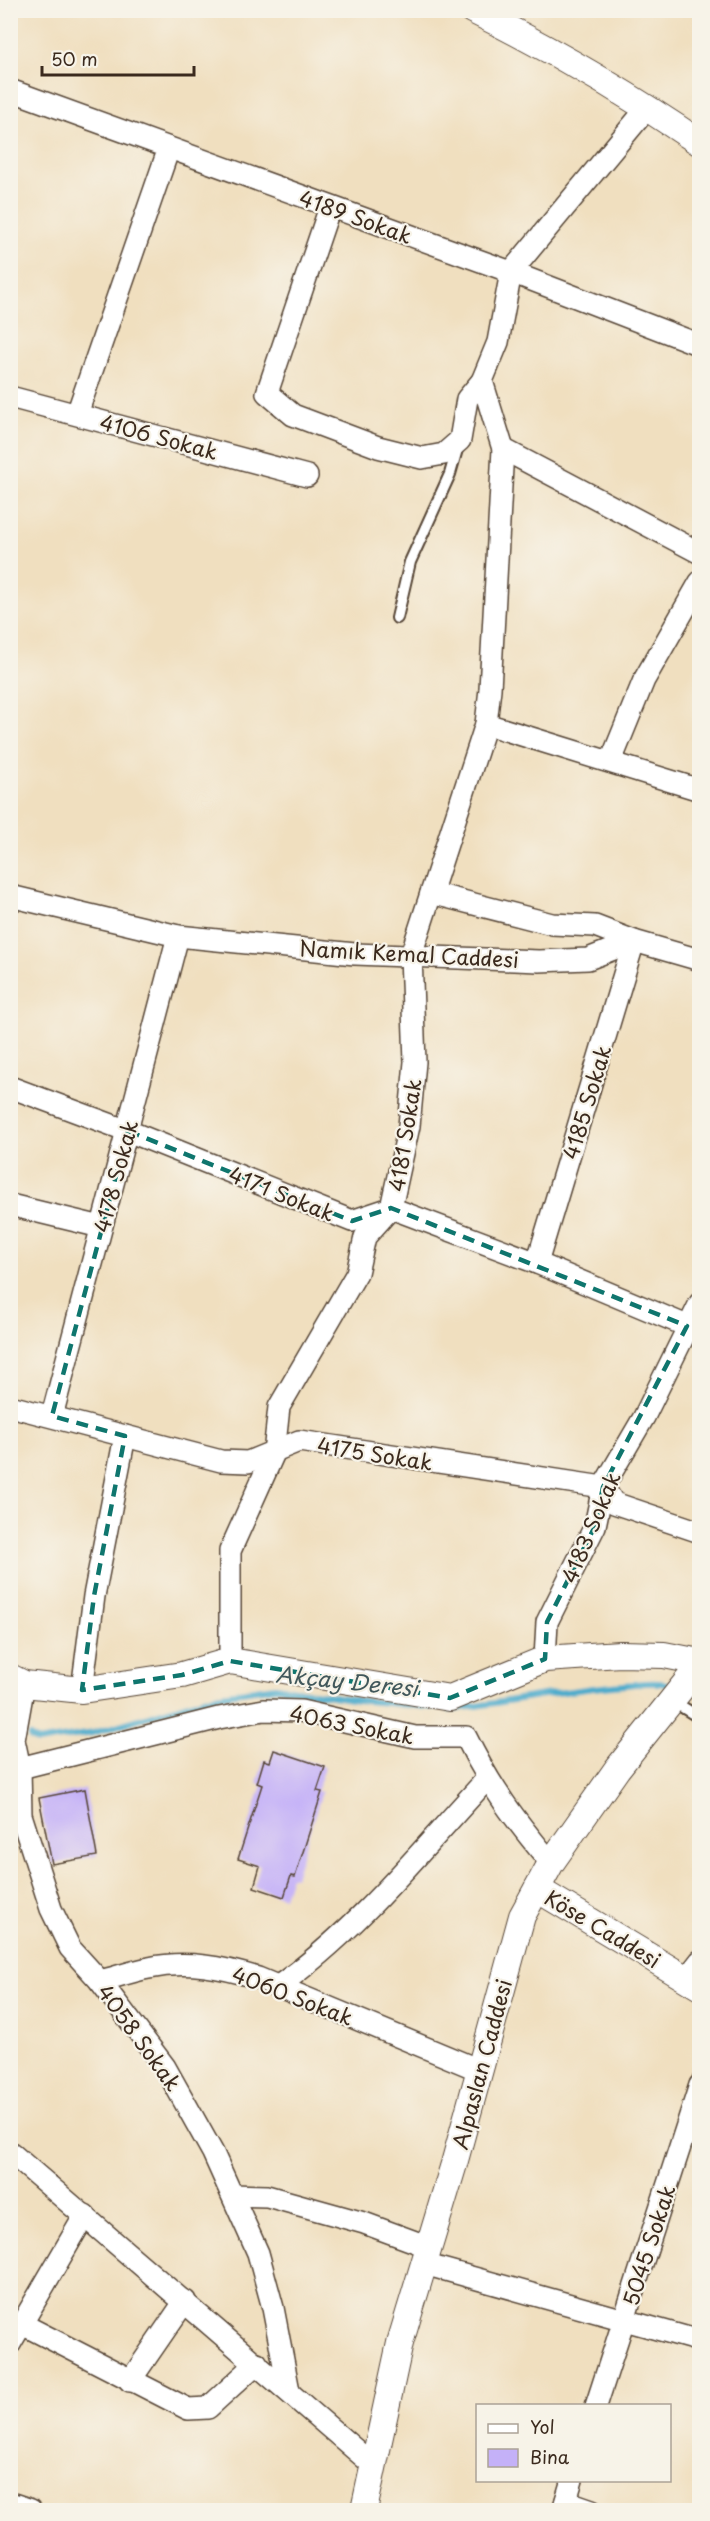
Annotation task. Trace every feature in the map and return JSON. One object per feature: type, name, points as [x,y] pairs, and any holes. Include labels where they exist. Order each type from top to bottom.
[{"type":"street","points":[[472,10],[565,59],[648,107],[699,143]]},
{"type":"street","name":"4189 Sokak","points":[[10,90],[511,272],[699,345]]},
{"type":"street","points":[[330,207],[267,393],[294,415],[378,447],[422,458],[444,454],[460,440],[467,399],[482,381],[498,342],[511,272],[648,107]]},
{"type":"street","points":[[76,414],[169,148]]},
{"type":"street","name":"4181 Sokak","points":[[230,1661],[230,1551],[274,1453],[279,1407],[357,1273],[365,1236],[391,1208],[410,1126],[415,1062],[411,955],[486,724],[494,643],[503,449],[482,381]]},
{"type":"street","name":"4106 Sokak","points":[[10,397],[307,476]]},
{"type":"street","points":[[503,449],[699,553]]},
{"type":"street","points":[[611,761],[644,680],[699,582]]},
{"type":"street","points":[[486,724],[699,790]]},
{"type":"street","points":[[431,893],[552,924],[595,926],[634,941],[699,960]]},
{"type":"street","name":"Namık Kemal Caddesi","points":[[10,896],[178,936],[354,954],[539,961],[588,959],[634,941]]},
{"type":"street","name":"4178 Sokak","points":[[52,1416],[101,1227],[129,1131],[178,936]]},
{"type":"street","name":"4185 Sokak","points":[[537,1263],[634,941]]},
{"type":"street","name":"4171 Sokak","points":[[10,1086],[129,1131],[352,1221],[391,1208]]},
{"type":"street","points":[[10,1205],[101,1227]]},
{"type":"street","points":[[391,1208],[537,1263],[687,1326]]},
{"type":"street","name":"4183 Sokak","points":[[545,1659],[547,1622],[595,1526],[603,1487],[644,1417],[699,1303]]},
{"type":"street","name":"4175 Sokak","points":[[10,1406],[221,1461],[248,1462],[299,1441],[603,1487]]},
{"type":"street","points":[[82,1690],[94,1596],[125,1436]]},
{"type":"street","points":[[603,1487],[614,1503],[699,1532]]},
{"type":"street","points":[[17,1680],[82,1690],[182,1675],[230,1661],[450,1698],[545,1659],[620,1654],[664,1655],[699,1664]]},
{"type":"street","name":"Alpaslan Caddesi","points":[[364,2511],[400,2343],[522,1916],[551,1863],[617,1769],[699,1664]]},
{"type":"street","name":"4058 Sokak","points":[[17,1680],[12,1739],[20,1768],[16,1818],[56,1919],[70,1948],[144,2036],[183,2097],[233,2195],[258,2253],[273,2308],[290,2391]]},
{"type":"street","name":"4063 Sokak","points":[[20,1768],[219,1718],[273,1710],[302,1711],[416,1737],[466,1737],[487,1779],[513,1818],[551,1863]]},
{"type":"street","points":[[277,1987],[314,1961],[348,1930],[487,1779]]},
{"type":"street","name":"Köse Caddesi","points":[[537,1889],[695,1976]]},
{"type":"street","name":"4060 Sokak","points":[[100,1981],[149,1968],[182,1964],[223,1967],[258,1978],[479,2070]]},
{"type":"street","name":"5045 Sokak","points":[[597,2404],[699,2085]]},
{"type":"street","points":[[10,2152],[290,2391],[373,2465]]},
{"type":"street","points":[[233,2195],[267,2196],[364,2223],[427,2255],[699,2341]]},
{"type":"street","points":[[10,2344],[85,2215]]},
{"type":"street","points":[[130,2381],[185,2301]]},
{"type":"street","points":[[22,2324],[188,2409],[208,2408],[257,2363]]},
{"type":"street","points":[[567,2497],[592,2511]]},
{"type":"street","points":[[10,2503],[31,2511]]},
{"type":"lane","points":[[397,618],[410,562],[450,474],[460,440]]},
{"type":"lane","points":[[670,1700],[699,1718]]},
{"type":"highlighted area","points":[[128,1131],[352,1221],[391,1208],[687,1326],[603,1487],[595,1526],[547,1622],[545,1659],[450,1698],[230,1661],[182,1675],[82,1690],[94,1596],[125,1436],[52,1416]]},
{"type":"building","points":[[274,1750],[325,1767],[317,1791],[322,1792],[295,1877],[291,1876],[284,1897],[254,1887],[260,1866],[238,1859],[262,1785],[257,1783],[264,1760],[270,1762]]},
{"type":"building","points":[[85,1789],[97,1856],[52,1864],[39,1798]]},
{"type":"waterway","name":"Akçay Deresi","points":[[450,1710],[581,1689],[646,1683],[666,1684]]},
{"type":"waterway","name":"Akçay Deresi","points":[[30,1737],[37,1742],[93,1733],[214,1696],[275,1687],[358,1700],[437,1708]]}]
